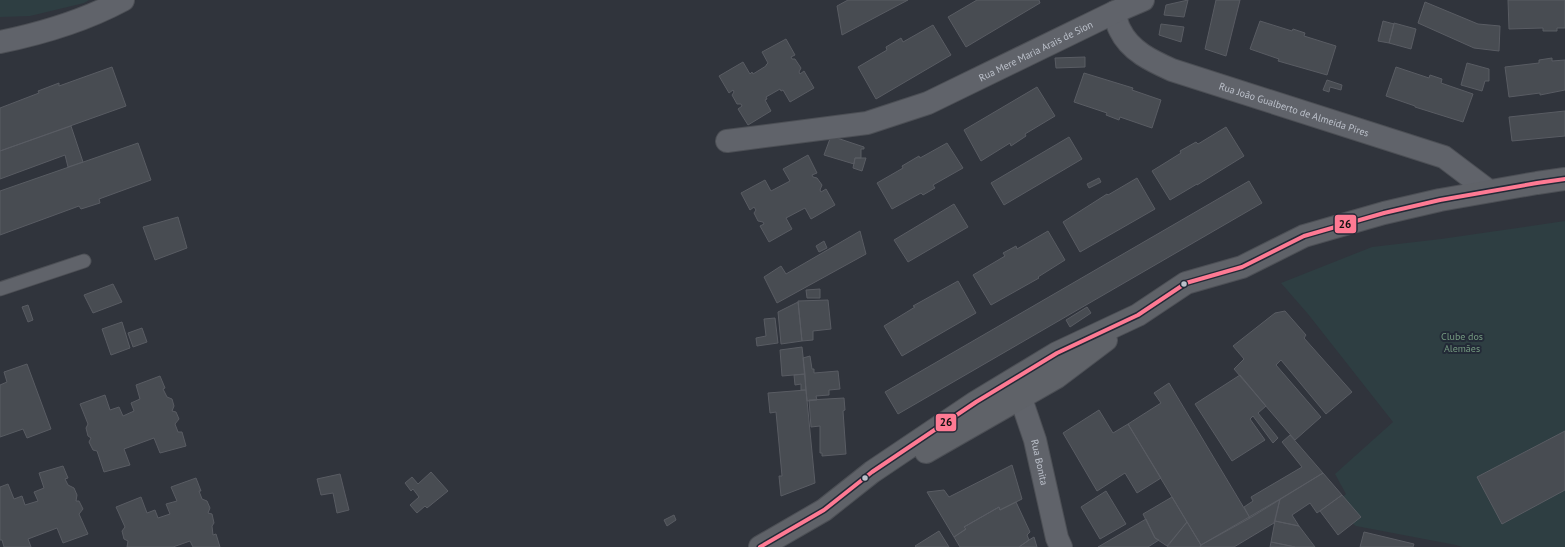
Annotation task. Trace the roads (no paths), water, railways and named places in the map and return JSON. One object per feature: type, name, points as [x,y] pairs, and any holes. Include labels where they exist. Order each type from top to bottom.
[{"type":"main road","points":[[760,547],[824,510],[1017,388],[1057,377],[1138,315],[1186,282],[1242,267],[1304,236],[1384,213],[1440,200],[1565,179]]},
{"type":"street","points":[[0,42],[37,34],[98,13],[123,0]]},
{"type":"street","name":"Rua Mere Maria Arais de Sion","points":[[727,141],[867,123],[928,103],[1115,12],[1143,0]]},
{"type":"street","name":"Rua João Gualberto de Almeida Pires","points":[[1115,12],[1119,29],[1127,42],[1140,54],[1157,64],[1444,157],[1490,191]]},
{"type":"street","name":"Rua Bonita","points":[[1017,388],[1035,440],[1056,538],[1061,547]]},
{"type":"lane","points":[[0,289],[84,261]]},
{"type":"park label","name":"Clube dos Alemães","points":[[1462,342]]}]
